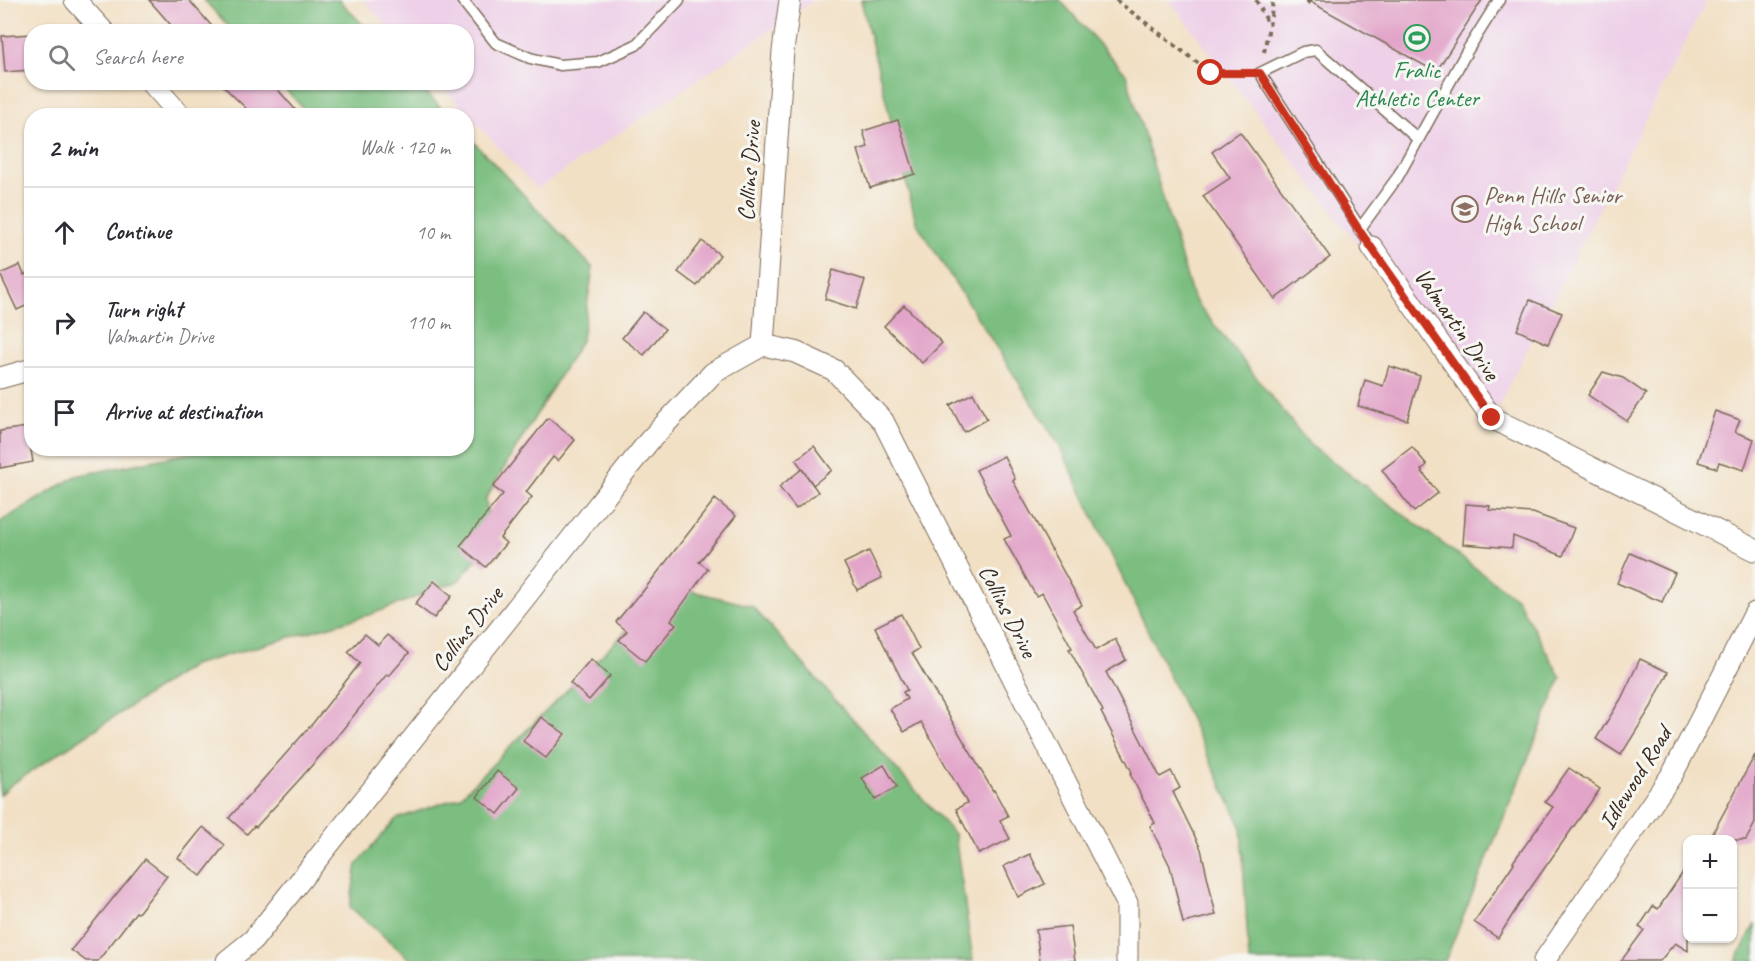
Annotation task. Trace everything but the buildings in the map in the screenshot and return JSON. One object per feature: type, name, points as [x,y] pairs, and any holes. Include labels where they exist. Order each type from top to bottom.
[{"type":"street","points":[[75,0],[97,24]]},
{"type":"street","name":"Collins Drive","points":[[763,345],[783,51],[790,0]]},
{"type":"street","points":[[158,90],[174,108]]},
{"type":"street","name":"Valmartin Drive","points":[[1372,247],[1492,418],[1755,550]]},
{"type":"street","name":"Collins Drive","points":[[227,961],[253,940],[649,441],[713,373],[763,345],[795,352],[834,370],[883,421],[1126,903],[1127,961]]},
{"type":"street","points":[[0,378],[24,371]]},
{"type":"street","name":"Idlewood Road","points":[[1544,961],[1673,773],[1755,613]]},
{"type":"lane","points":[[462,0],[496,43],[530,58],[560,65],[598,62],[636,45],[679,0]]},
{"type":"lane","points":[[1359,230],[1397,178],[1467,51],[1499,0]]},
{"type":"lane","points":[[1260,73],[1304,52],[1316,50],[1418,140]]},
{"type":"lane","name":"Valmartin Drive","points":[[1260,73],[1372,247]]},
{"type":"path","points":[[1116,0],[1211,73],[1260,73],[1274,0]]},
{"type":"path","points":[[1256,0],[1266,19],[1271,16]]},
{"type":"shaded area","points":[[363,0],[815,0],[537,189],[474,121],[474,108],[462,108],[445,90],[474,90],[474,24],[385,24]]},
{"type":"shaded area","name":"Penn Hills Senior High School","points":[[1169,0],[1707,0],[1492,418]]},
{"type":"green space","points":[[204,0],[339,0],[362,24],[226,24]]},
{"type":"green space","points":[[861,0],[1060,0],[1126,74],[1193,298],[1310,445],[1517,599],[1561,678],[1445,961],[1249,961],[1241,826],[1059,445],[916,222]]},
{"type":"green space","points":[[286,90],[424,90],[441,108],[303,108]]},
{"type":"green space","points":[[474,142],[593,268],[582,339],[486,498],[490,544],[458,581],[372,614],[193,665],[12,784],[0,795],[0,522],[76,476],[175,456],[474,456]]},
{"type":"green space","points":[[671,586],[752,606],[955,835],[973,961],[412,961],[350,907],[357,864],[396,819],[460,797]]},
{"type":"green space","points":[[1755,924],[1755,961],[1736,961]]},
{"type":"place","name":"Fralic Athletic Center","points":[[1417,38]]},
{"type":"place","name":"Penn Hills Senior High School","points":[[1465,209]]},
{"type":"route","points":[[1211,73],[1260,73],[1359,230],[1492,418]]}]
